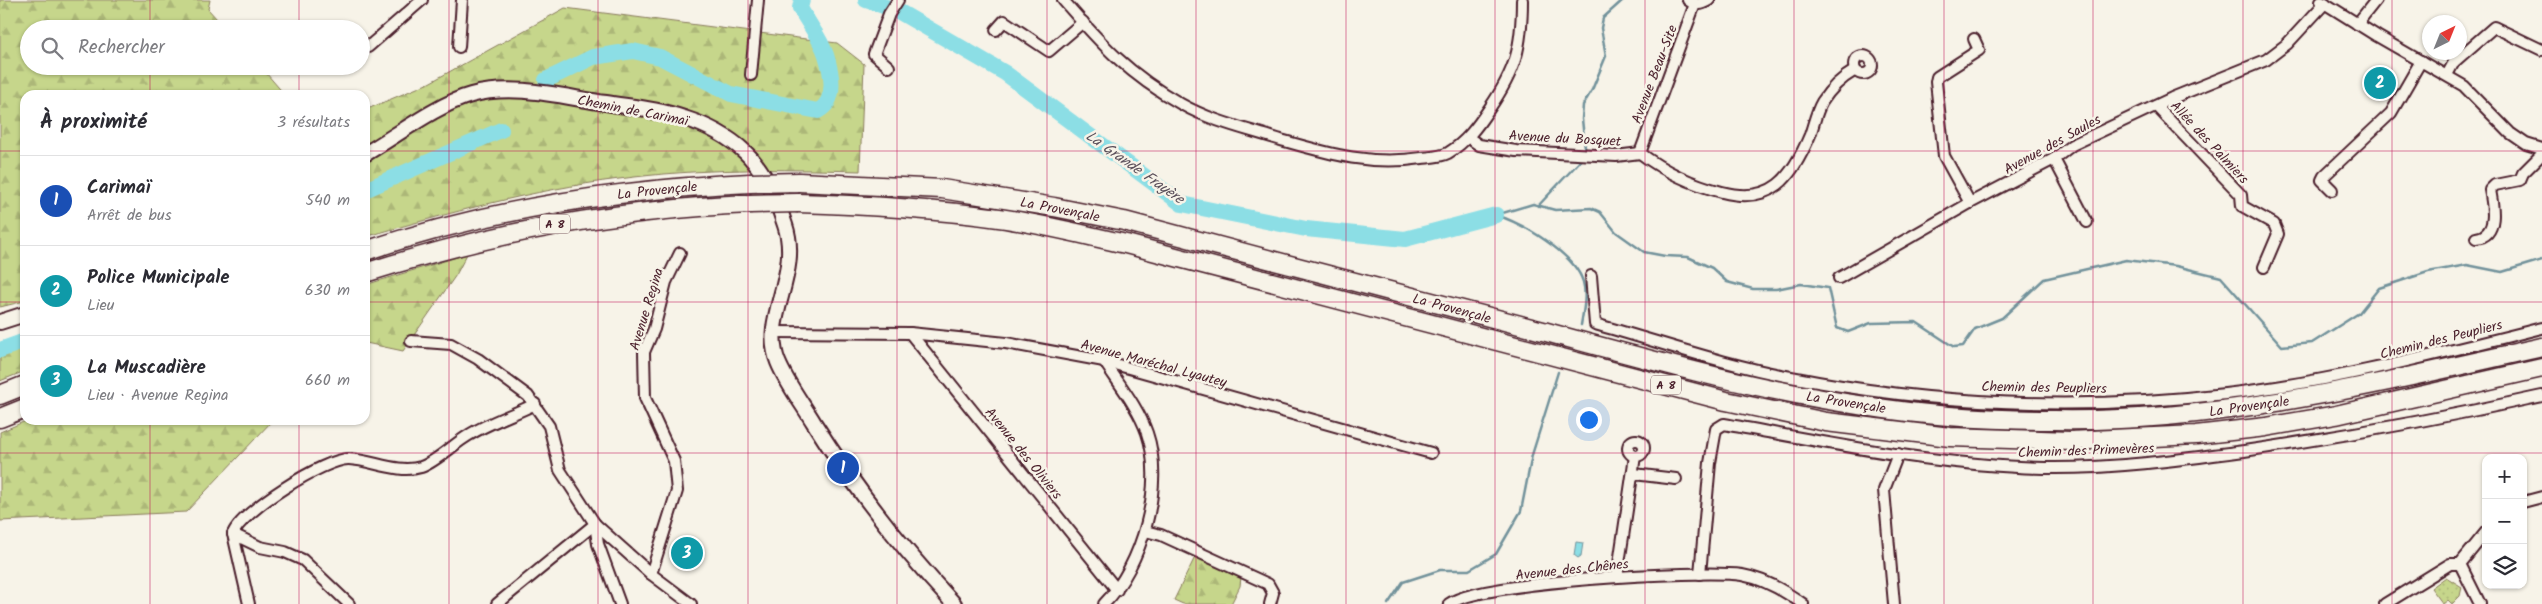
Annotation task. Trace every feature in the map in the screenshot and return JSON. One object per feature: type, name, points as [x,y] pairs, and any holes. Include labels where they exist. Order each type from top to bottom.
[{"type":"highway","name":"La Provençale","points":[[370,249],[446,226],[566,200],[691,185],[799,182],[942,189],[1063,208],[1124,221],[1746,384],[1866,407],[1914,412],[2058,420],[2189,414],[2263,406],[2333,393],[2542,347]]},
{"type":"highway","name":"La Provençale","points":[[370,272],[464,244],[541,227],[659,210],[798,203],[894,207],[950,212],[1049,227],[1126,244],[1764,410],[1865,428],[1950,437],[2070,441],[2196,435],[2266,427],[2336,414],[2542,368]]},
{"type":"highway","points":[[0,395],[20,387]]},
{"type":"highway","points":[[0,418],[20,410]]},
{"type":"street","points":[[370,45],[422,0]]},
{"type":"street","points":[[459,47],[462,0]]},
{"type":"street","points":[[751,75],[758,0]]},
{"type":"street","points":[[1063,0],[1125,67],[1183,106],[1240,130],[1328,153],[1380,162],[1397,162],[1446,154],[1469,138],[1503,89],[1518,58],[1522,26],[1522,0]]},
{"type":"street","name":"Avenue Beau-Site","points":[[1640,152],[1691,2],[1702,4],[1709,0]]},
{"type":"street","points":[[2358,24],[2376,0]]},
{"type":"street","points":[[2322,2],[2447,75],[2476,96],[2510,133],[2526,144],[2542,149]]},
{"type":"street","name":"Avenue des Saules","points":[[1839,278],[1970,203],[2054,159],[2072,145],[2156,106],[2266,60],[2287,44],[2322,2]]},
{"type":"street","points":[[889,67],[874,54],[893,7]]},
{"type":"street","points":[[996,30],[1004,21],[1049,50],[1083,22]]},
{"type":"street","points":[[2447,75],[2454,62],[2494,27],[2542,50]]},
{"type":"street","points":[[1970,203],[1944,156],[1936,82],[1938,77],[1979,50],[1974,39]]},
{"type":"street","points":[[2332,190],[2322,180],[2324,176],[2391,113],[2420,60]]},
{"type":"street","name":"Avenue du Bosquet","points":[[1469,138],[1479,145],[1516,151],[1616,156],[1640,152],[1684,180],[1738,196],[1761,195],[1780,184],[1809,136],[1821,104],[1839,80],[1854,71]]},
{"type":"street","name":"Chemin de Carimaï","points":[[370,151],[462,97],[491,91],[528,92],[626,106],[681,117],[701,124],[731,140],[754,162],[772,192],[785,226],[790,260],[773,332],[774,345],[783,371],[858,491],[954,604]]},
{"type":"street","name":"Allée des Palmiers","points":[[2156,106],[2241,195],[2242,206],[2274,224],[2278,234],[2264,267]]},
{"type":"street","points":[[2476,238],[2483,237],[2489,233],[2492,223],[2494,210],[2490,190],[2495,185],[2520,180],[2522,173],[2542,154]]},
{"type":"street","points":[[2054,159],[2087,222]]},
{"type":"street","name":"Avenue Regina","points":[[651,574],[677,491],[674,461],[645,398],[644,352],[654,329],[666,282],[680,253]]},
{"type":"street","name":"Chemin des Peupliers","points":[[1591,276],[1595,324],[1773,374],[1835,385],[1947,398],[2019,402],[2157,400],[2227,394],[2371,370],[2542,328]]},
{"type":"street","points":[[0,322],[20,316]]},
{"type":"street","name":"Avenue Maréchal Lyautey","points":[[773,332],[910,333],[1006,343],[1104,361],[1431,453]]},
{"type":"street","name":"Avenue des Oliviers","points":[[910,333],[1117,590]]},
{"type":"street","points":[[411,341],[451,344],[478,359],[528,396],[549,426],[560,470],[596,524],[651,574],[691,604]]},
{"type":"street","points":[[1104,361],[1130,400],[1147,434],[1154,469],[1145,531],[1133,562],[1117,590],[1104,604]]},
{"type":"street","name":"Chemin des Primevères","points":[[1700,574],[1710,463],[1716,429],[1724,424],[1898,454],[1984,465],[2031,468],[2124,465],[2314,441],[2443,418],[2542,396]]},
{"type":"street","points":[[249,604],[233,534],[242,520],[286,486],[335,462],[347,459],[407,468],[422,466],[490,423],[535,404]]},
{"type":"street","points":[[1894,604],[1884,490],[1898,454]]},
{"type":"street","points":[[1617,577],[1634,474],[1635,456]]},
{"type":"street","points":[[1634,474],[1676,479]]},
{"type":"street","points":[[2527,501],[2542,497]]},
{"type":"street","points":[[497,604],[596,524]]},
{"type":"street","points":[[596,524],[598,544],[620,604]]},
{"type":"street","points":[[1145,531],[1161,535],[1268,584],[1273,593],[1270,604]]},
{"type":"street","points":[[233,534],[260,547],[285,552],[303,560],[349,604]]},
{"type":"street","points":[[2460,564],[2482,537]]},
{"type":"street","points":[[2385,604],[2450,564],[2460,564]]},
{"type":"street","points":[[2460,564],[2480,604]]},
{"type":"street","name":"Avenue des Chênes","points":[[1449,604],[1456,599],[1486,592],[1617,577],[1700,574],[1742,576],[1781,588],[1803,604]]},
{"type":"green space","points":[[0,0],[210,0],[208,9],[218,20],[20,20],[20,75],[268,75],[281,90],[20,90],[20,302],[0,307]]},
{"type":"green space","points":[[565,8],[837,43],[864,64],[860,171],[709,171],[649,175],[554,189],[459,211],[370,236],[370,108],[429,83]]},
{"type":"green space","points":[[467,254],[456,275],[403,351],[370,344],[370,283]]},
{"type":"green space","points":[[20,347],[20,373],[0,381],[0,353]]},
{"type":"green space","points":[[20,423],[20,425],[268,425],[186,512],[0,521],[0,432]]},
{"type":"green space","points":[[1196,555],[1241,577],[1240,586],[1231,604],[1183,604],[1174,600]]},
{"type":"green space","points":[[2446,577],[2462,587],[2460,596],[2452,604],[2448,600],[2443,604],[2431,588]]},
{"type":"water","points":[[1576,542],[1583,543],[1581,556],[1578,558],[1574,555]]},
{"type":"waterway","name":"La Grande Frayère","points":[[546,80],[593,57],[633,51],[660,57],[731,94],[818,111],[828,101],[831,86],[830,70],[821,43],[800,8],[802,0]]},
{"type":"waterway","name":"La Grande Frayère","points":[[866,0],[898,11],[1005,73],[1182,204],[1306,229],[1405,239],[1496,215]]},
{"type":"waterway","points":[[1585,148],[1582,119],[1583,105],[1592,90],[1606,56],[1601,28],[1603,18],[1623,0]]},
{"type":"waterway","name":"La Grande Frayère","points":[[370,188],[501,130]]},
{"type":"waterway","points":[[1538,206],[1581,160]]},
{"type":"waterway","points":[[1496,215],[1533,204],[1555,210],[1591,208],[1600,212],[1616,232],[1644,252],[1665,256],[1688,257],[1712,268],[1727,282],[1753,289],[1776,289],[1801,284],[1828,288],[1837,328],[1848,332],[1871,323],[1916,322],[1954,347],[1963,346],[1975,329],[2002,318],[2044,279],[2126,260],[2176,266],[2221,277],[2282,346],[2312,343],[2359,313],[2379,288],[2428,272],[2467,265],[2502,272],[2542,260]]},
{"type":"waterway","points":[[1496,215],[1533,232],[1559,251],[1578,271],[1585,293],[1581,325]]},
{"type":"waterway","name":"La Grande Frayère","points":[[0,350],[20,343]]},
{"type":"waterway","points":[[1388,604],[1403,582],[1440,570],[1469,570],[1496,554],[1521,511],[1532,455],[1558,372]]},
{"type":"place","name":"Police Municipale","points":[[2380,83]]},
{"type":"place","name":"Carimaï","points":[[843,468]]},
{"type":"place","name":"La Muscadière","points":[[687,553]]}]
